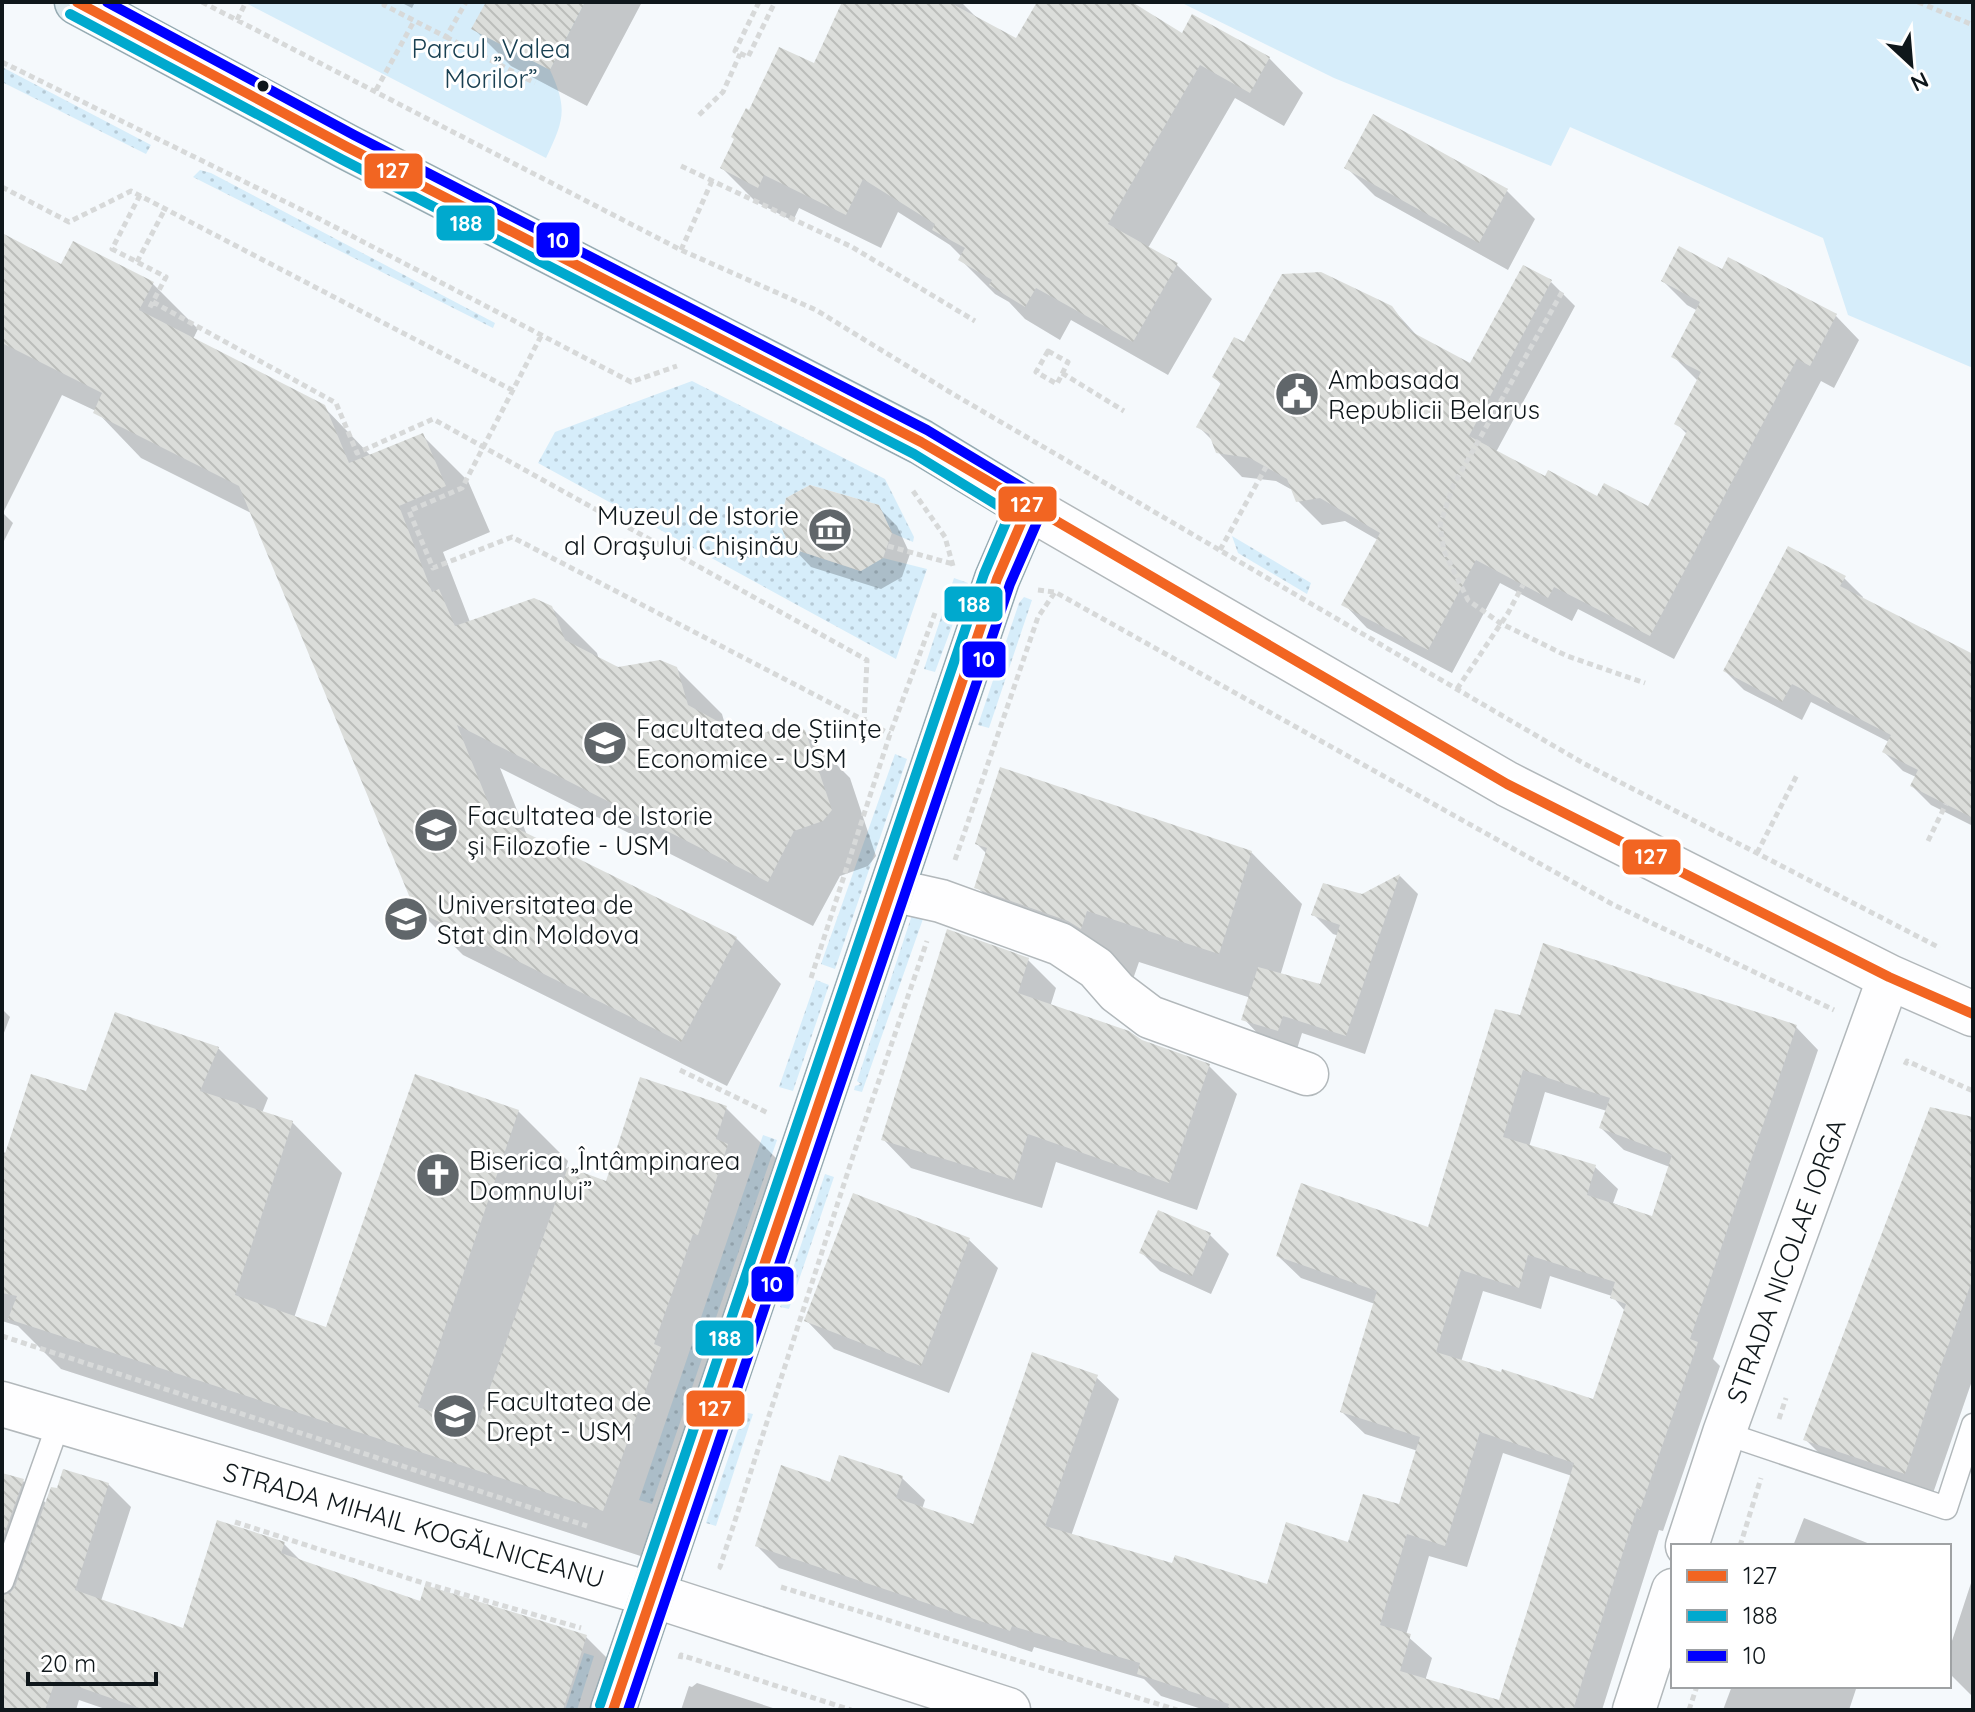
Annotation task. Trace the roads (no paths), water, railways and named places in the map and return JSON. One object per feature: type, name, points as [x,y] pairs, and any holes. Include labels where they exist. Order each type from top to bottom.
[{"type":"main road","points":[[77,2],[347,147],[921,442],[1507,784],[1889,977],[1973,1014]]},
{"type":"main road","points":[[613,1710],[997,579],[1028,507]]},
{"type":"main road","name":"STRADA MIHAIL KOGĂLNICEANU","points":[[2,1404],[653,1595],[1008,1710]]},
{"type":"street","points":[[892,890],[941,901],[1060,944],[1096,968],[1126,999],[1150,1017],[1307,1074]]},
{"type":"street","name":"STRADA NICOLAE IORGA","points":[[1688,1544],[1724,1433],[1889,977]]},
{"type":"street","points":[[1634,1710],[1671,1596]]},
{"type":"lane","points":[[2,1582],[59,1422]]},
{"type":"lane","points":[[1724,1433],[1946,1508],[1973,1425]]},
{"type":"place","name":"Ambasada Republicii Belarus","points":[[1297,394]]},
{"type":"place","name":"Muzeul de Istorie al Orașului Chișinău","points":[[830,530]]},
{"type":"place","name":"Facultatea de Științe Economice - USM","points":[[605,743]]},
{"type":"place","name":"Facultatea de Istorie și Filozofie - USM","points":[[436,830]]},
{"type":"place","name":"Universitatea de Stat din Moldova","points":[[406,919]]},
{"type":"place","name":"Biserica „Întâmpinarea Domnului”","points":[[438,1175]]},
{"type":"place","name":"Facultatea de Drept - USM","points":[[455,1416]]},
{"type":"park label","name":"Parcul „Valea Morilor”","points":[[491,63]]}]
